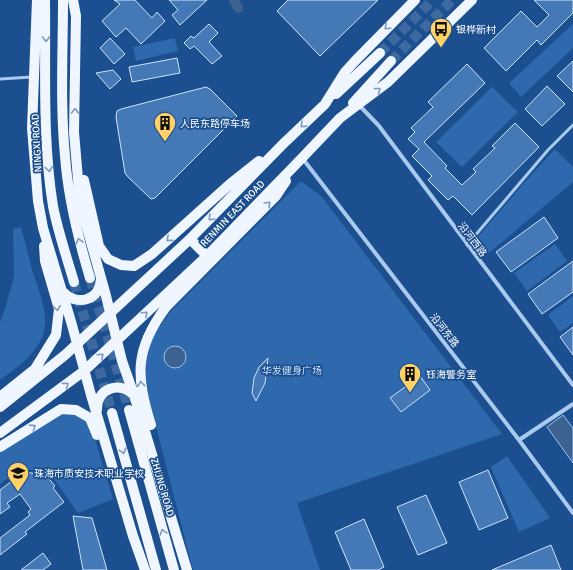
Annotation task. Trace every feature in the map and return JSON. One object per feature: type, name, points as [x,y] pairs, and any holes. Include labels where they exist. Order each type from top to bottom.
[{"type":"main road","points":[[37,0],[32,128],[38,201],[43,228],[78,343],[84,371],[133,536],[145,570]]},
{"type":"main road","name":"NINGXI ROAD","points":[[45,0],[47,147],[53,207],[74,282]]},
{"type":"main road","points":[[63,0],[63,125],[65,156],[70,199],[77,234],[90,278]]},
{"type":"main road","points":[[73,0],[76,16],[74,132],[80,203],[122,361],[176,530],[187,570]]},
{"type":"main road","name":"RENMIN EAST ROAD","points":[[0,407],[65,355],[190,239],[285,142],[325,104],[345,72],[355,60],[415,0]]},
{"type":"main road","name":"RENMIN EAST ROAD","points":[[0,433],[84,371],[117,341],[207,256],[340,118],[388,82],[472,0]]},
{"type":"main road","points":[[325,104],[380,53]]},
{"type":"main road","points":[[340,118],[391,61]]},
{"type":"main road","points":[[74,132],[90,213],[99,246],[108,259],[121,266],[134,266],[152,254],[230,184],[285,142]]},
{"type":"main road","points":[[176,530],[167,479],[142,393],[140,371],[143,348],[155,322],[166,307],[276,196],[300,160]]},
{"type":"main road","points":[[0,396],[35,369],[56,335],[59,308],[45,261],[43,228]]},
{"type":"main road","points":[[190,239],[207,256]]},
{"type":"main road","points":[[61,289],[72,299],[86,299],[94,295],[98,290],[100,277]]},
{"type":"main road","points":[[98,416],[98,400],[109,390],[115,387],[128,389],[134,395]]},
{"type":"main road","points":[[0,447],[61,409],[76,410],[90,418],[100,442],[124,526],[145,570]]},
{"type":"main road","name":"ZHIJNG ROAD","points":[[128,410],[174,570]]},
{"type":"main road","points":[[112,414],[156,570]]},
{"type":"street","name":"沿河西路","points":[[358,105],[379,126],[573,385]]},
{"type":"street","name":"沿河东路","points":[[300,160],[519,440],[573,513]]},
{"type":"street","points":[[519,440],[573,404]]},
{"type":"lane","points":[[0,79],[34,77]]},
{"type":"lane","points":[[467,245],[548,150],[573,125]]},
{"type":"green space","points":[[573,24],[573,48],[521,97],[509,83]]},
{"type":"green space","points":[[175,38],[178,51],[136,61],[133,47]]},
{"type":"green space","points":[[492,87],[518,112],[462,167],[436,142]]},
{"type":"green space","points":[[555,149],[573,167],[573,182],[489,253],[477,238]]},
{"type":"green space","name":"华发健身广场","points":[[301,181],[322,197],[502,434],[297,503],[320,570],[193,570],[146,388],[146,353],[154,335],[169,313]]},
{"type":"green space","points":[[21,227],[44,307],[45,326],[43,336],[30,355],[0,380],[0,322],[14,277],[13,229]]},
{"type":"green space","points":[[555,244],[567,261],[527,291],[514,273]]},
{"type":"green space","points":[[573,296],[573,323],[560,332],[548,315]]},
{"type":"green space","points":[[60,411],[73,411],[89,420],[113,499],[78,513],[49,472],[20,469],[0,484],[0,451]]},
{"type":"green space","points":[[507,456],[550,518],[519,532],[491,467]]},
{"type":"shaded area","points":[[175,346],[183,349],[186,357],[183,365],[175,368],[167,365],[164,357],[167,349]]},
{"type":"shaded area","points":[[563,415],[573,428],[573,463],[547,427]]},
{"type":"building","points":[[114,0],[135,0],[152,18],[157,12],[165,21],[141,44],[126,28],[116,37],[102,21],[120,4]]},
{"type":"building","points":[[169,0],[207,0],[180,25],[172,15],[178,10]]},
{"type":"building","points":[[288,0],[378,0],[320,56],[277,11]]},
{"type":"building","points":[[534,0],[573,0],[573,13],[541,45],[537,40],[506,71],[484,48],[521,11],[537,27],[549,15]]},
{"type":"building","points":[[209,24],[218,33],[209,42],[222,56],[212,64],[194,46],[190,49],[184,43],[191,36],[194,38]]},
{"type":"building","points":[[110,38],[125,54],[114,64],[100,48]]},
{"type":"building","points":[[177,58],[180,73],[132,82],[129,67]]},
{"type":"building","points":[[573,61],[573,92],[557,76]]},
{"type":"building","points":[[467,64],[485,83],[424,142],[447,166],[445,168],[462,185],[476,172],[473,169],[495,148],[492,146],[515,123],[539,147],[472,215],[453,196],[448,200],[428,180],[432,176],[412,156],[419,149],[408,139],[415,132],[411,128],[433,107],[428,102]]},
{"type":"building","points":[[113,70],[121,79],[110,89],[96,73]]},
{"type":"building","points":[[547,86],[565,104],[542,126],[525,109]]},
{"type":"building","name":"人民东路停车场","points":[[206,87],[210,89],[237,116],[155,198],[151,199],[125,173],[116,117],[117,111]]},
{"type":"building","points":[[544,217],[558,238],[511,272],[496,252]]},
{"type":"building","points":[[573,261],[573,292],[542,314],[528,294]]},
{"type":"building","points":[[573,327],[573,355],[560,337]]},
{"type":"building","points":[[268,358],[265,383],[256,401],[252,393],[254,378],[259,367]]},
{"type":"building","name":"钰海警务室","points":[[420,376],[430,390],[401,412],[390,398]]},
{"type":"building","points":[[488,470],[508,518],[479,530],[459,482]]},
{"type":"building","points":[[24,472],[46,475],[55,486],[53,488],[64,502],[25,532],[27,534],[0,555],[0,538],[30,515],[28,512],[31,509],[20,494],[7,503],[10,507],[0,514],[0,490]]},
{"type":"building","points":[[426,495],[447,543],[418,555],[397,507]]},
{"type":"building","points":[[73,516],[92,518],[107,570],[83,570]]},
{"type":"building","points":[[364,519],[384,567],[378,570],[351,570],[335,532]]},
{"type":"building","points":[[551,545],[561,570],[492,570]]},
{"type":"building","points":[[43,553],[51,564],[43,570],[21,570]]},
{"type":"waterway","points":[[234,0],[238,8]]},
{"type":"tunnel","points":[[380,53],[433,0]]},
{"type":"tunnel","points":[[391,61],[452,0]]},
{"type":"tunnel","points":[[90,278],[129,410]]},
{"type":"tunnel","points":[[74,282],[112,413]]},
{"type":"place","name":"银桦新村","points":[[441,48]]},
{"type":"place","name":"人民东路停车场","points":[[165,142]]},
{"type":"place","name":"钰海警务室","points":[[410,394]]},
{"type":"place","name":"珠海市质安技术职业学校","points":[[18,492]]}]
